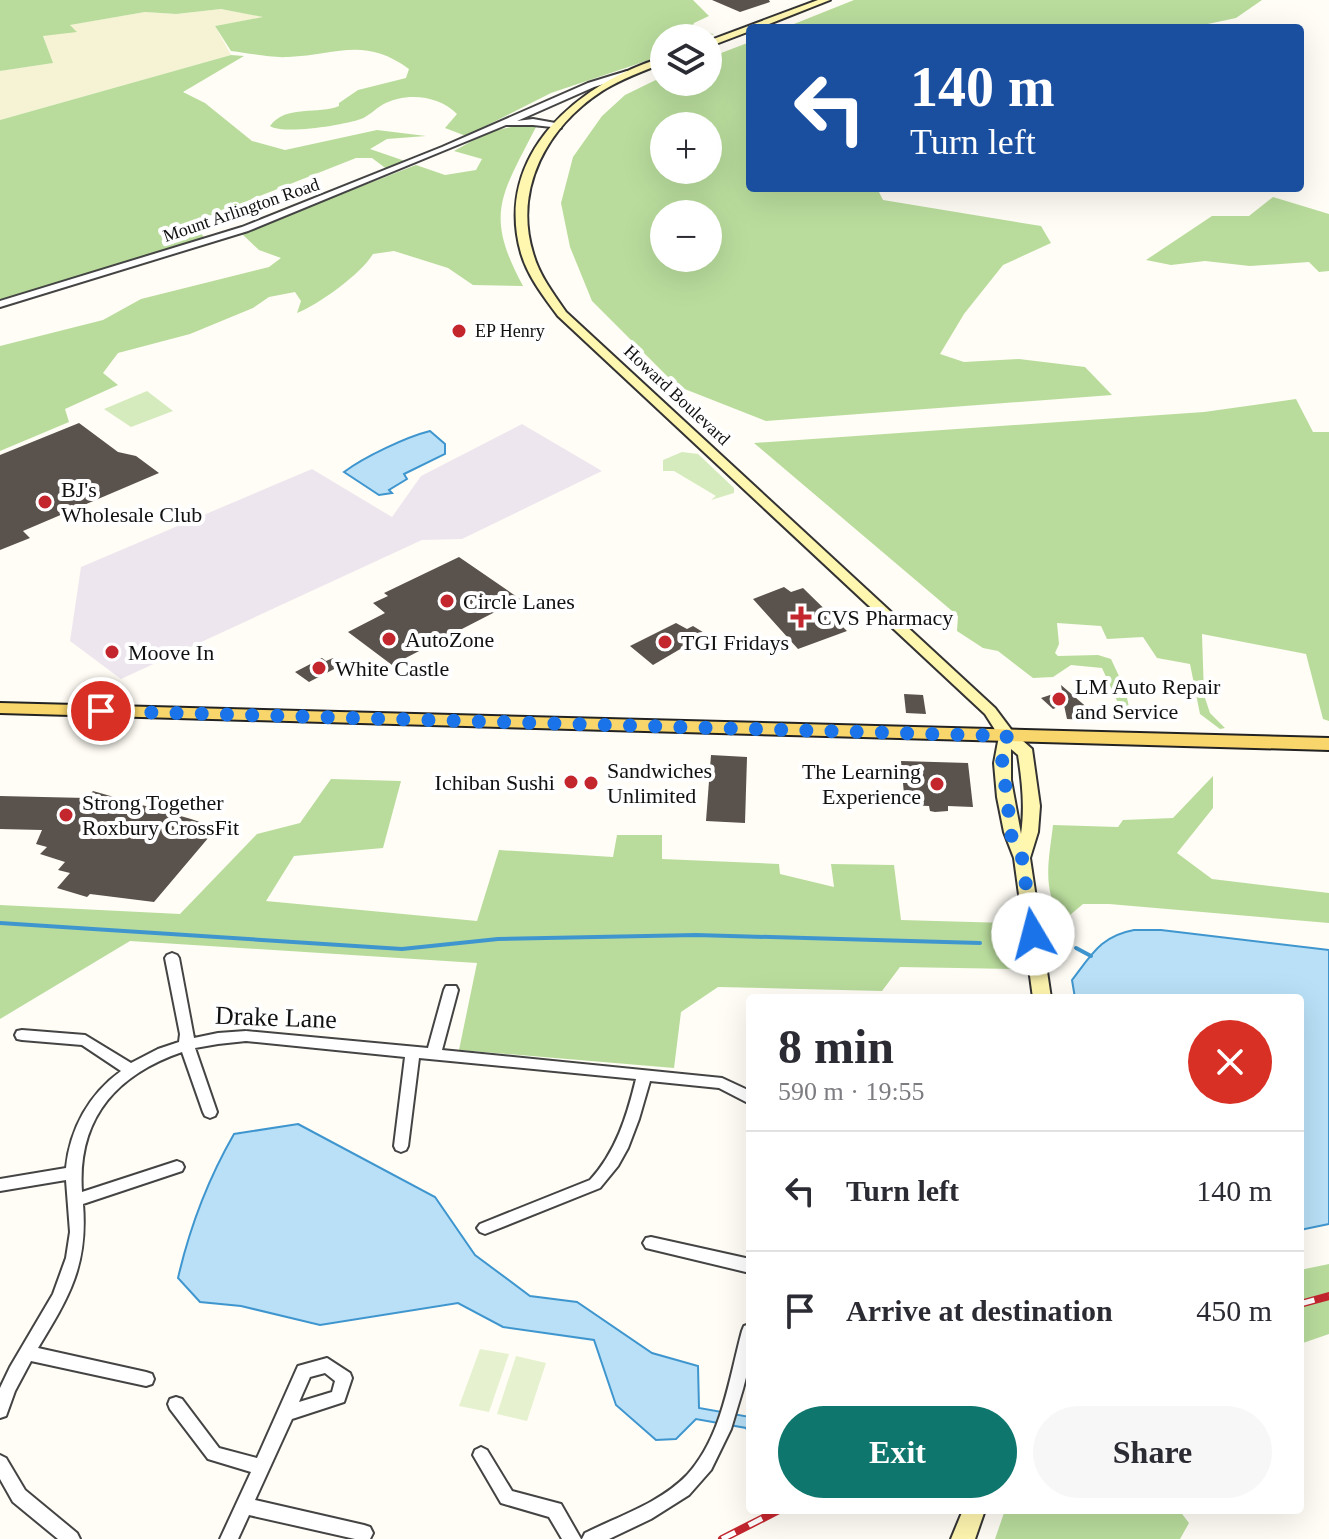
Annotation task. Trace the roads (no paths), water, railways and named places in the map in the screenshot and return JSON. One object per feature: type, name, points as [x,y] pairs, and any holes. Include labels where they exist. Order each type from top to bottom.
[{"type":"main road","points":[[761,24],[826,0]]},
{"type":"main road","points":[[722,39],[746,30]]},
{"type":"main road","name":"Howard Boulevard","points":[[650,65],[598,90],[560,124],[540,152],[526,182],[519,219],[527,260],[551,301],[990,711],[1007,736],[1026,753],[1031,790],[1029,841],[1022,858]]},
{"type":"main road","points":[[0,708],[1329,744]]},
{"type":"main road","points":[[1007,736],[1001,751],[1012,840],[1022,858],[1041,994]]},
{"type":"main road","points":[[963,1539],[972,1514]]},
{"type":"street","name":"Mount Arlington Road","points":[[0,304],[245,229],[487,131],[516,116],[627,74]]},
{"type":"street","points":[[516,116],[541,115],[560,124]]},
{"type":"street","name":"Mount Arlington Road","points":[[487,131],[527,122],[560,124]]},
{"type":"street","points":[[172,958],[187,1034],[186,1044],[210,1112]]},
{"type":"street","points":[[434,1053],[451,990]]},
{"type":"street","points":[[22,1035],[85,1040],[131,1070]]},
{"type":"street","name":"Drake Lane","points":[[0,1411],[27,1353],[58,1298],[74,1258],[75,1153],[91,1111],[105,1093],[131,1070],[156,1055],[186,1044],[246,1036],[722,1083],[746,1091]]},
{"type":"street","points":[[401,1146],[413,1052]]},
{"type":"street","points":[[485,1228],[595,1184],[606,1174],[622,1141],[644,1075]]},
{"type":"street","points":[[74,1201],[177,1167]]},
{"type":"street","points":[[0,1185],[73,1173]]},
{"type":"street","points":[[651,1243],[746,1265]]},
{"type":"street","points":[[591,1539],[668,1498],[692,1481],[707,1460],[721,1429],[746,1344]]},
{"type":"street","points":[[27,1353],[146,1379]]},
{"type":"street","points":[[176,1404],[214,1454],[262,1467]]},
{"type":"street","points":[[229,1539],[286,1413]]},
{"type":"street","points":[[481,1455],[507,1497],[555,1510],[572,1539]]},
{"type":"street","points":[[0,1463],[19,1496],[71,1539]]},
{"type":"street","points":[[246,1506],[364,1533]]},
{"type":"water","points":[[430,431],[445,444],[445,454],[404,474],[407,479],[389,490],[392,493],[379,495],[344,472],[386,448]]},
{"type":"water","points":[[1161,930],[1329,950],[1329,1224],[1304,1229],[1304,994],[1074,994],[1072,980],[1092,954],[1105,942],[1123,933]]},
{"type":"water","points":[[298,1124],[435,1197],[475,1255],[530,1296],[577,1302],[652,1353],[698,1366],[699,1408],[746,1416],[746,1428],[696,1419],[676,1439],[656,1440],[616,1405],[594,1340],[503,1327],[458,1303],[320,1325],[241,1306],[200,1302],[178,1278],[200,1204],[234,1134]]},
{"type":"waterway","points":[[0,923],[402,949],[498,939],[696,935],[980,943]]},
{"type":"waterway","points":[[1076,948],[1091,956]]},
{"type":"railway","points":[[1304,1303],[1329,1296]]},
{"type":"railway","points":[[722,1539],[771,1514]]},
{"type":"place","name":"EP Henry","points":[[459,331]]},
{"type":"place","name":"BJ's Wholesale Club","points":[[45,502]]},
{"type":"place","name":"Circle Lanes","points":[[447,601]]},
{"type":"place","name":"CVS Pharmacy","points":[[801,617]]},
{"type":"place","name":"AutoZone","points":[[389,639]]},
{"type":"place","name":"TGI Fridays","points":[[665,642]]},
{"type":"place","name":"Moove In","points":[[112,652]]},
{"type":"place","name":"White Castle","points":[[319,668]]},
{"type":"place","name":"LM Auto Repair and Service","points":[[1059,699]]},
{"type":"place","name":"Ichiban Sushi","points":[[571,782]]},
{"type":"place","name":"Sandwiches Unlimited","points":[[591,783]]},
{"type":"place","name":"The Learning Experience","points":[[937,784]]},
{"type":"place","name":"Strong Together Roxbury CrossFit","points":[[66,815]]}]
